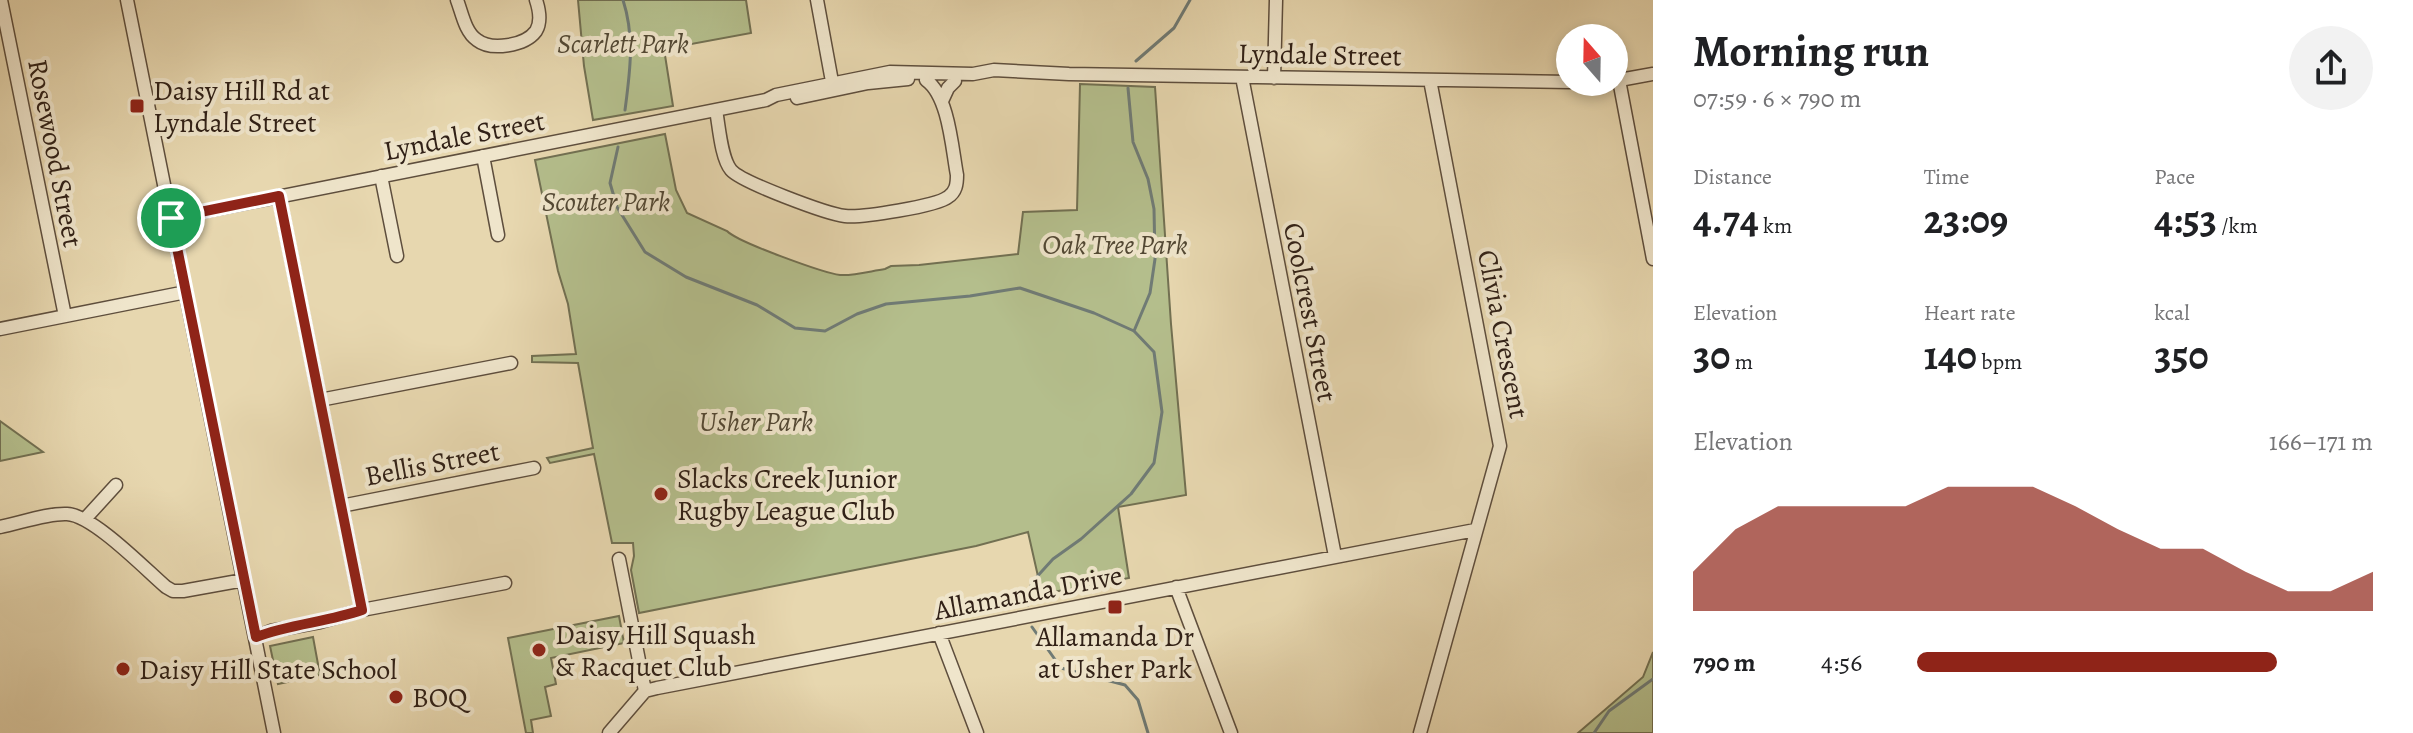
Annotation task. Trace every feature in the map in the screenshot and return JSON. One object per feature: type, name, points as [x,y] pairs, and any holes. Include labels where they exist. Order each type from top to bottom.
[{"type":"street","name":"Rosewood Street","points":[[1,0],[65,316]]},
{"type":"street","points":[[127,0],[274,733]]},
{"type":"street","points":[[457,0],[469,32],[477,41],[501,46],[522,41],[536,31],[540,18],[536,0]]},
{"type":"street","points":[[817,0],[833,87]]},
{"type":"street","points":[[1274,78],[1276,0]]},
{"type":"street","name":"Lyndale Street","points":[[833,87],[902,71],[973,74],[994,70],[1069,74],[1556,82]]},
{"type":"street","name":"Lyndale Street","points":[[171,218],[766,100],[776,95],[899,79],[955,81],[1069,74]]},
{"type":"street","points":[[1628,79],[1653,74]]},
{"type":"street","name":"Coolcrest Street","points":[[1242,77],[1335,556]]},
{"type":"street","points":[[716,110],[727,163],[738,177],[829,213],[848,217],[867,216],[938,202],[950,197],[957,186],[942,101],[935,86],[926,80]]},
{"type":"street","name":"Clivia Crescent","points":[[1420,733],[1500,446],[1430,80]]},
{"type":"street","points":[[942,101],[955,81]]},
{"type":"street","points":[[1619,96],[1653,259]]},
{"type":"street","points":[[483,156],[498,235]]},
{"type":"street","points":[[381,176],[397,256]]},
{"type":"street","points":[[279,196],[362,610]]},
{"type":"street","points":[[0,329],[186,292]]},
{"type":"street","points":[[320,400],[511,363]]},
{"type":"street","name":"Bellis Street","points":[[341,506],[534,468]]},
{"type":"street","points":[[85,519],[116,485]]},
{"type":"street","points":[[0,527],[65,514],[85,519],[173,591],[244,580]]},
{"type":"street","name":"Allamanda Drive","points":[[645,691],[1475,530]]},
{"type":"street","points":[[609,733],[645,691],[619,559]]},
{"type":"street","points":[[256,637],[362,610],[505,583]]},
{"type":"street","points":[[1176,587],[1231,733]]},
{"type":"street","points":[[939,633],[977,733]]},
{"type":"green space","name":"Scarlett Park","points":[[578,0],[746,0],[751,33],[664,49],[673,106],[593,120]]},
{"type":"green space","name":"Usher Park","points":[[1080,84],[1155,87],[1186,495],[1118,507],[1129,578],[1042,594],[1028,532],[976,546],[639,613],[631,570],[633,543],[612,543],[594,454],[550,463],[547,458],[593,448],[578,363],[532,362],[532,356],[576,354],[568,304],[535,160],[665,134],[676,190],[687,213],[763,249],[840,275],[891,266],[1018,254],[1023,212],[1077,210]]},
{"type":"green space","points":[[0,421],[43,452],[0,461]]},
{"type":"green space","points":[[619,616],[624,643],[551,658],[556,684],[545,687],[551,716],[531,720],[533,733],[526,733],[508,638]]},
{"type":"green space","points":[[313,637],[320,675],[278,684],[270,646]]},
{"type":"green space","points":[[1653,652],[1653,733],[1578,733],[1643,677]]},
{"type":"waterway","points":[[623,0],[630,41],[625,110]]},
{"type":"waterway","points":[[1136,61],[1174,28],[1190,0]]},
{"type":"waterway","points":[[1128,88],[1133,142],[1148,179],[1154,209],[1155,259],[1150,293],[1134,331]]},
{"type":"waterway","points":[[618,147],[610,183],[617,207],[645,252],[686,277],[757,305],[795,328],[825,331],[857,314],[886,304],[1020,288],[1094,313],[1134,331],[1154,352],[1162,412],[1154,463],[1131,494],[1081,539],[1053,559],[1033,581],[1026,597],[1028,605]]},
{"type":"waterway","points":[[1032,627],[1061,668],[1125,685],[1138,700],[1148,733]]},
{"type":"waterway","points":[[1594,733],[1609,711],[1653,679]]},
{"type":"place","name":"Daisy Hill Rd at Lyndale Street","points":[[137,106]]},
{"type":"place","name":"Slacks Creek Junior Rugby League Club","points":[[661,494]]},
{"type":"place","name":"Allamanda Dr at Usher Park","points":[[1115,607]]},
{"type":"place","name":"Daisy Hill Squash & Racquet Club","points":[[539,650]]},
{"type":"place","name":"Daisy Hill State School","points":[[123,669]]},
{"type":"place","name":"BOQ","points":[[396,697]]},
{"type":"route","points":[[279,196],[362,610],[256,637],[171,218],[279,196]]},
{"type":"park label","name":"Scouter Park","points":[[606,201]]},
{"type":"park label","name":"Oak Tree Park","points":[[1115,244]]}]
